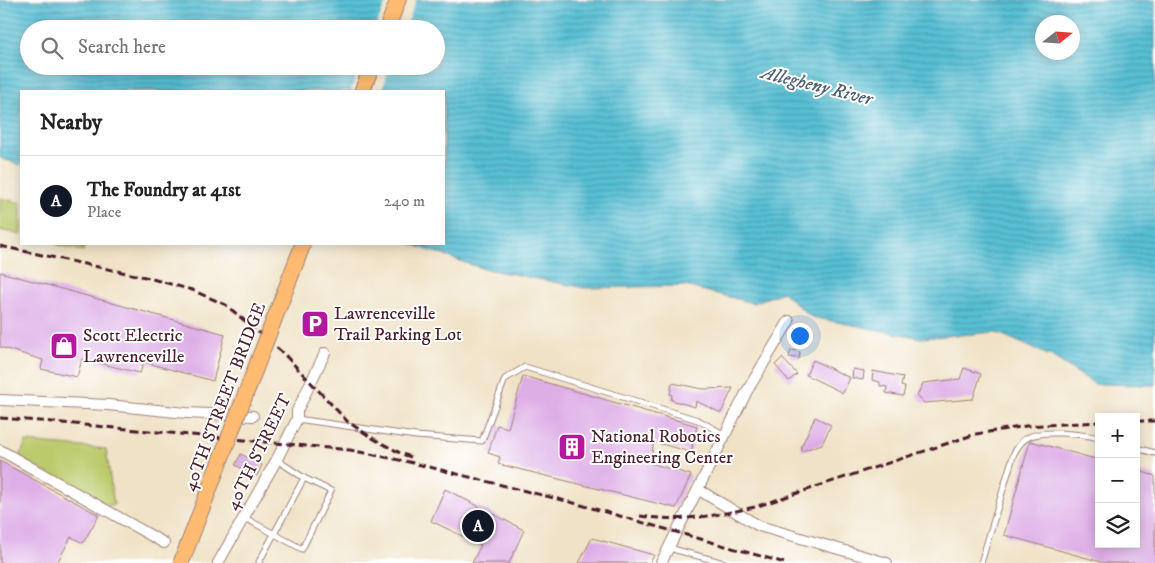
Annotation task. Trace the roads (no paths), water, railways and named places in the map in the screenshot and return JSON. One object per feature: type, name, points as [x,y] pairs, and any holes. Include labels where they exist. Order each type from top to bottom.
[{"type":"main road","points":[[390,20],[398,0]]},
{"type":"main road","points":[[362,90],[368,75]]},
{"type":"main road","name":"40TH STREET BRIDGE","points":[[181,563],[303,245]]},
{"type":"street","points":[[661,563],[748,391],[789,321]]},
{"type":"street","name":"40TH STREET","points":[[219,563],[277,460],[297,419],[297,410],[325,353]]},
{"type":"street","points":[[0,400],[108,405],[186,413],[253,416]]},
{"type":"street","points":[[0,450],[108,513],[164,543]]},
{"type":"street","points":[[698,490],[759,526],[887,563]]},
{"type":"lane","points":[[297,419],[416,436],[482,441],[505,379],[525,367],[698,420],[726,435]]},
{"type":"lane","points":[[981,563],[1014,453],[1020,444],[1027,437],[1040,434],[1064,434],[1095,438]]},
{"type":"lane","points":[[1140,449],[1155,453]]},
{"type":"lane","points":[[244,518],[302,549],[331,492],[304,478],[277,460]]},
{"type":"lane","points":[[259,562],[304,478]]},
{"type":"lane","points":[[668,548],[724,563]]},
{"type":"water","name":"Allegheny River","points":[[0,0],[1155,0],[1155,385],[1095,384],[1053,357],[996,332],[921,338],[811,317],[783,292],[753,303],[685,286],[585,288],[481,268],[414,245],[445,245],[445,90],[20,90],[20,165],[0,158]]},
{"type":"railway","points":[[0,246],[145,277],[192,290],[226,305],[284,354],[348,422],[374,439],[411,457]]},
{"type":"railway","points":[[0,418],[350,450],[409,462],[574,503],[785,563]]},
{"type":"railway","points":[[1140,421],[1155,421]]},
{"type":"railway","points":[[640,516],[684,518],[755,507],[976,434],[1026,426],[1095,422]]},
{"type":"place","name":"Lawrenceville Trail Parking Lot","points":[[315,324]]},
{"type":"place","name":"Scott Electric Lawrenceville","points":[[64,346]]},
{"type":"place","name":"National Robotics Engineering Center","points":[[572,447]]},
{"type":"place","name":"The Foundry at 41st","points":[[478,526]]}]
